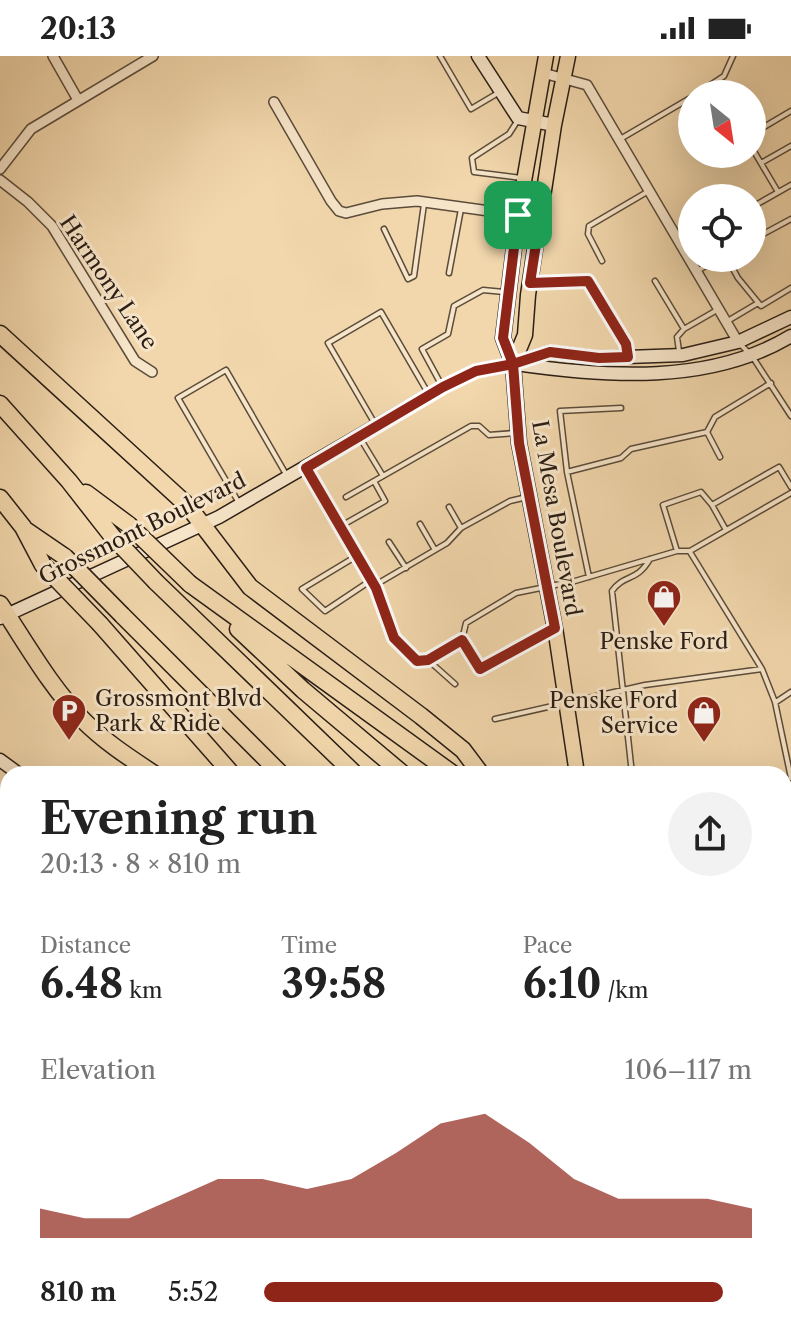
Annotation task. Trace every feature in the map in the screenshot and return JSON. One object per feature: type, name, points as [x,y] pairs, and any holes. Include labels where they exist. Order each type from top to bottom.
[{"type":"highway","points":[[0,334],[188,506],[250,587],[421,716],[463,750],[475,766]]},
{"type":"highway","points":[[0,404],[69,481],[112,536],[156,582],[347,766]]},
{"type":"highway","points":[[69,481],[129,525],[303,690],[393,766]]},
{"type":"highway","points":[[0,498],[23,527],[43,565],[100,624],[225,766]]},
{"type":"highway","points":[[23,527],[65,557],[273,766]]},
{"type":"highway","points":[[190,584],[441,766]]},
{"type":"highway","points":[[2,612],[83,720],[115,748],[142,766]]},
{"type":"main road","points":[[478,56],[500,92],[526,120],[554,125]]},
{"type":"main road","name":"La Mesa Boulevard","points":[[546,56],[526,120],[524,178],[503,338],[513,364],[518,433],[555,628],[576,766]]},
{"type":"main road","name":"La Mesa Boulevard","points":[[513,364],[525,335],[554,125],[568,56]]},
{"type":"main road","name":"Grossmont Boulevard","points":[[2,612],[203,525],[429,394],[476,371],[513,364],[550,352],[599,358],[680,355],[738,342],[791,317]]},
{"type":"main road","name":"Grossmont Boulevard","points":[[513,364],[593,373],[682,370],[752,356],[791,336]]},
{"type":"street","points":[[53,56],[78,100]]},
{"type":"street","points":[[0,169],[31,129],[153,56]]},
{"type":"street","points":[[543,73],[587,85],[649,191],[678,232]]},
{"type":"street","points":[[274,102],[339,211],[346,213],[382,204],[425,202],[540,218]]},
{"type":"street","name":"Harmony Lane","points":[[0,180],[52,226],[135,361],[152,372]]},
{"type":"street","points":[[697,272],[738,342]]},
{"type":"street","points":[[306,468],[372,583],[394,638]]},
{"type":"lane","points":[[440,56],[471,109],[500,92]]},
{"type":"lane","points":[[718,80],[724,76],[733,56]]},
{"type":"lane","points":[[619,140],[678,105]]},
{"type":"lane","points":[[766,126],[791,111]]},
{"type":"lane","points":[[524,178],[474,172],[472,158],[526,120]]},
{"type":"lane","points":[[766,160],[791,146]]},
{"type":"lane","points":[[764,168],[778,192]]},
{"type":"lane","points":[[766,199],[791,185]]},
{"type":"lane","points":[[602,261],[588,234],[589,226],[649,191]]},
{"type":"lane","points":[[384,229],[408,279],[414,276],[425,202]]},
{"type":"lane","points":[[449,273],[461,207]]},
{"type":"lane","points":[[766,232],[791,219]]},
{"type":"lane","points":[[735,272],[761,306],[791,288]]},
{"type":"lane","points":[[530,283],[588,281],[626,344],[628,357]]},
{"type":"lane","points":[[655,281],[684,329]]},
{"type":"lane","points":[[443,387],[422,349],[448,334],[454,306],[483,290],[507,292]]},
{"type":"lane","points":[[726,322],[758,303]]},
{"type":"lane","points":[[680,355],[677,337],[684,329],[719,309]]},
{"type":"lane","points":[[376,426],[328,343],[381,312],[429,394]]},
{"type":"lane","points":[[738,342],[752,356],[791,416]]},
{"type":"lane","points":[[240,505],[178,398],[226,370],[288,478]]},
{"type":"lane","points":[[567,472],[621,458],[631,449],[707,432],[715,417],[771,383]]},
{"type":"lane","points":[[589,577],[567,472],[560,411],[621,408]]},
{"type":"lane","points":[[346,497],[471,426],[479,426],[489,435],[518,433]]},
{"type":"lane","points":[[707,432],[720,457]]},
{"type":"lane","points":[[359,436],[383,476]]},
{"type":"lane","points":[[712,505],[779,467],[791,487]]},
{"type":"lane","points":[[340,527],[385,501],[374,481]]},
{"type":"lane","points":[[677,551],[663,505],[701,492],[726,530]]},
{"type":"lane","points":[[555,628],[480,669],[462,640],[466,623],[516,593],[589,577],[677,551],[690,551],[791,493]]},
{"type":"lane","points":[[357,556],[302,589],[325,611],[447,543],[461,528],[510,501],[529,496]]},
{"type":"lane","points":[[449,507],[461,528]]},
{"type":"lane","points":[[420,524],[435,550]]},
{"type":"lane","points":[[389,542],[406,568]]},
{"type":"lane","points":[[690,551],[762,669],[775,702],[788,766]]},
{"type":"lane","points":[[631,766],[612,591],[618,583],[641,575],[650,559]]},
{"type":"lane","points":[[394,638],[417,661],[428,660],[462,640]]},
{"type":"lane","points":[[428,660],[455,684]]},
{"type":"lane","points":[[495,719],[624,690],[762,669]]},
{"type":"lane","points":[[775,702],[791,692]]},
{"type":"place","name":"Penske Ford","points":[[664,628]]},
{"type":"place","name":"Grossmont Blvd Park & Ride","points":[[69,742]]},
{"type":"place","name":"Penske Ford Service","points":[[704,744]]},
{"type":"route","points":[[518,215],[503,338],[513,364],[476,371],[443,387],[306,468],[376,588],[394,638],[417,661],[428,660],[462,640],[480,669],[555,628],[519,443],[513,364],[550,352],[599,358],[628,357],[626,344],[588,281],[545,285],[530,283],[540,218],[518,215]]}]
